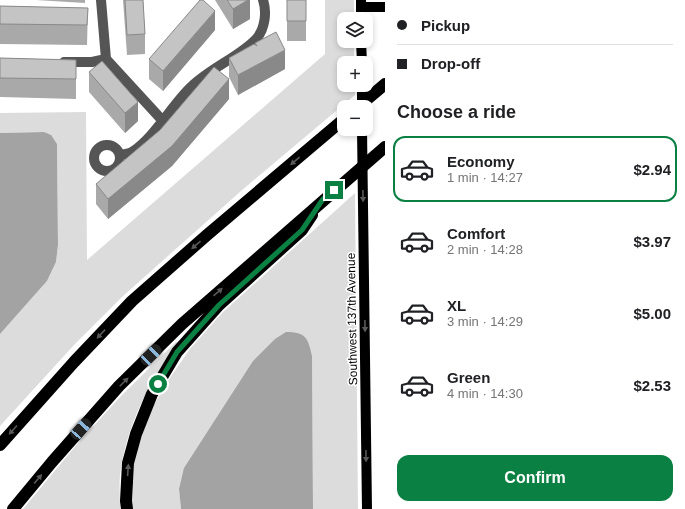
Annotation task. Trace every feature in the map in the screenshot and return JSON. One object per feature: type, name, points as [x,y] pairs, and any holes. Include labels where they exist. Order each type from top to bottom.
[{"type":"highway","points":[[366,100],[385,84]]},
{"type":"highway","points":[[0,445],[74,362],[132,301],[207,235],[337,125]]},
{"type":"highway","points":[[13,509],[119,386],[182,324],[323,199],[385,147]]},
{"type":"highway","points":[[127,509],[128,463],[136,434],[152,394],[177,352],[219,305],[302,230],[323,199]]},
{"type":"main road","points":[[361,4],[385,7]]},
{"type":"main road","name":"Southwest 137th Avenue","points":[[362,136],[367,509]]},
{"type":"street","points":[[100,0],[106,58],[162,120]]},
{"type":"street","points":[[120,155],[131,153],[144,142],[191,87],[215,68],[246,48],[258,37],[263,27],[266,14],[264,1]]},
{"type":"street","points":[[53,62],[92,62],[106,58]]},
{"type":"shaded area","points":[[325,0],[354,0],[354,12],[337,12],[337,48],[354,48],[354,56],[337,56],[337,92],[355,92],[355,95],[349,100],[337,100],[337,110],[241,191],[123,296],[74,345],[0,426],[0,334],[47,281],[56,262],[58,245],[57,144],[44,132],[0,133],[0,113],[86,112],[87,260],[325,54]]},
{"type":"shaded area","points":[[44,132],[51,135],[57,144],[58,245],[56,262],[47,281],[0,334],[0,133]]},
{"type":"shaded area","points":[[355,193],[358,509],[313,509],[312,356],[179,489],[181,509],[132,509],[134,462],[140,440],[154,405],[167,382],[190,349],[222,313]]},
{"type":"shaded area","points":[[286,332],[298,333],[305,337],[312,356],[313,509],[181,509],[179,489],[184,468],[253,361],[275,339]]},
{"type":"shaded area","points":[[176,342],[178,343],[148,389],[133,422],[123,457],[120,475],[120,509],[23,509],[78,443],[121,396]]},
{"type":"building","points":[[125,0],[143,0],[145,34],[127,35]]},
{"type":"building","points":[[200,0],[203,0],[215,11],[163,71],[149,59]]},
{"type":"building","points":[[227,0],[248,0],[233,9]]},
{"type":"building","points":[[287,0],[306,0],[306,21],[287,21]]},
{"type":"building","points":[[0,6],[88,8],[87,25],[0,24]]},
{"type":"building","points":[[276,32],[285,50],[238,75],[229,58],[254,44],[257,46],[255,43]]},
{"type":"building","points":[[0,58],[76,60],[76,79],[0,78]]},
{"type":"building","points":[[102,61],[138,102],[125,113],[89,72]]},
{"type":"building","points":[[214,67],[229,79],[172,146],[108,199],[96,184],[160,130]]},
{"type":"route","points":[[158,384],[177,352],[219,305],[302,230],[323,199],[334,190]]}]
